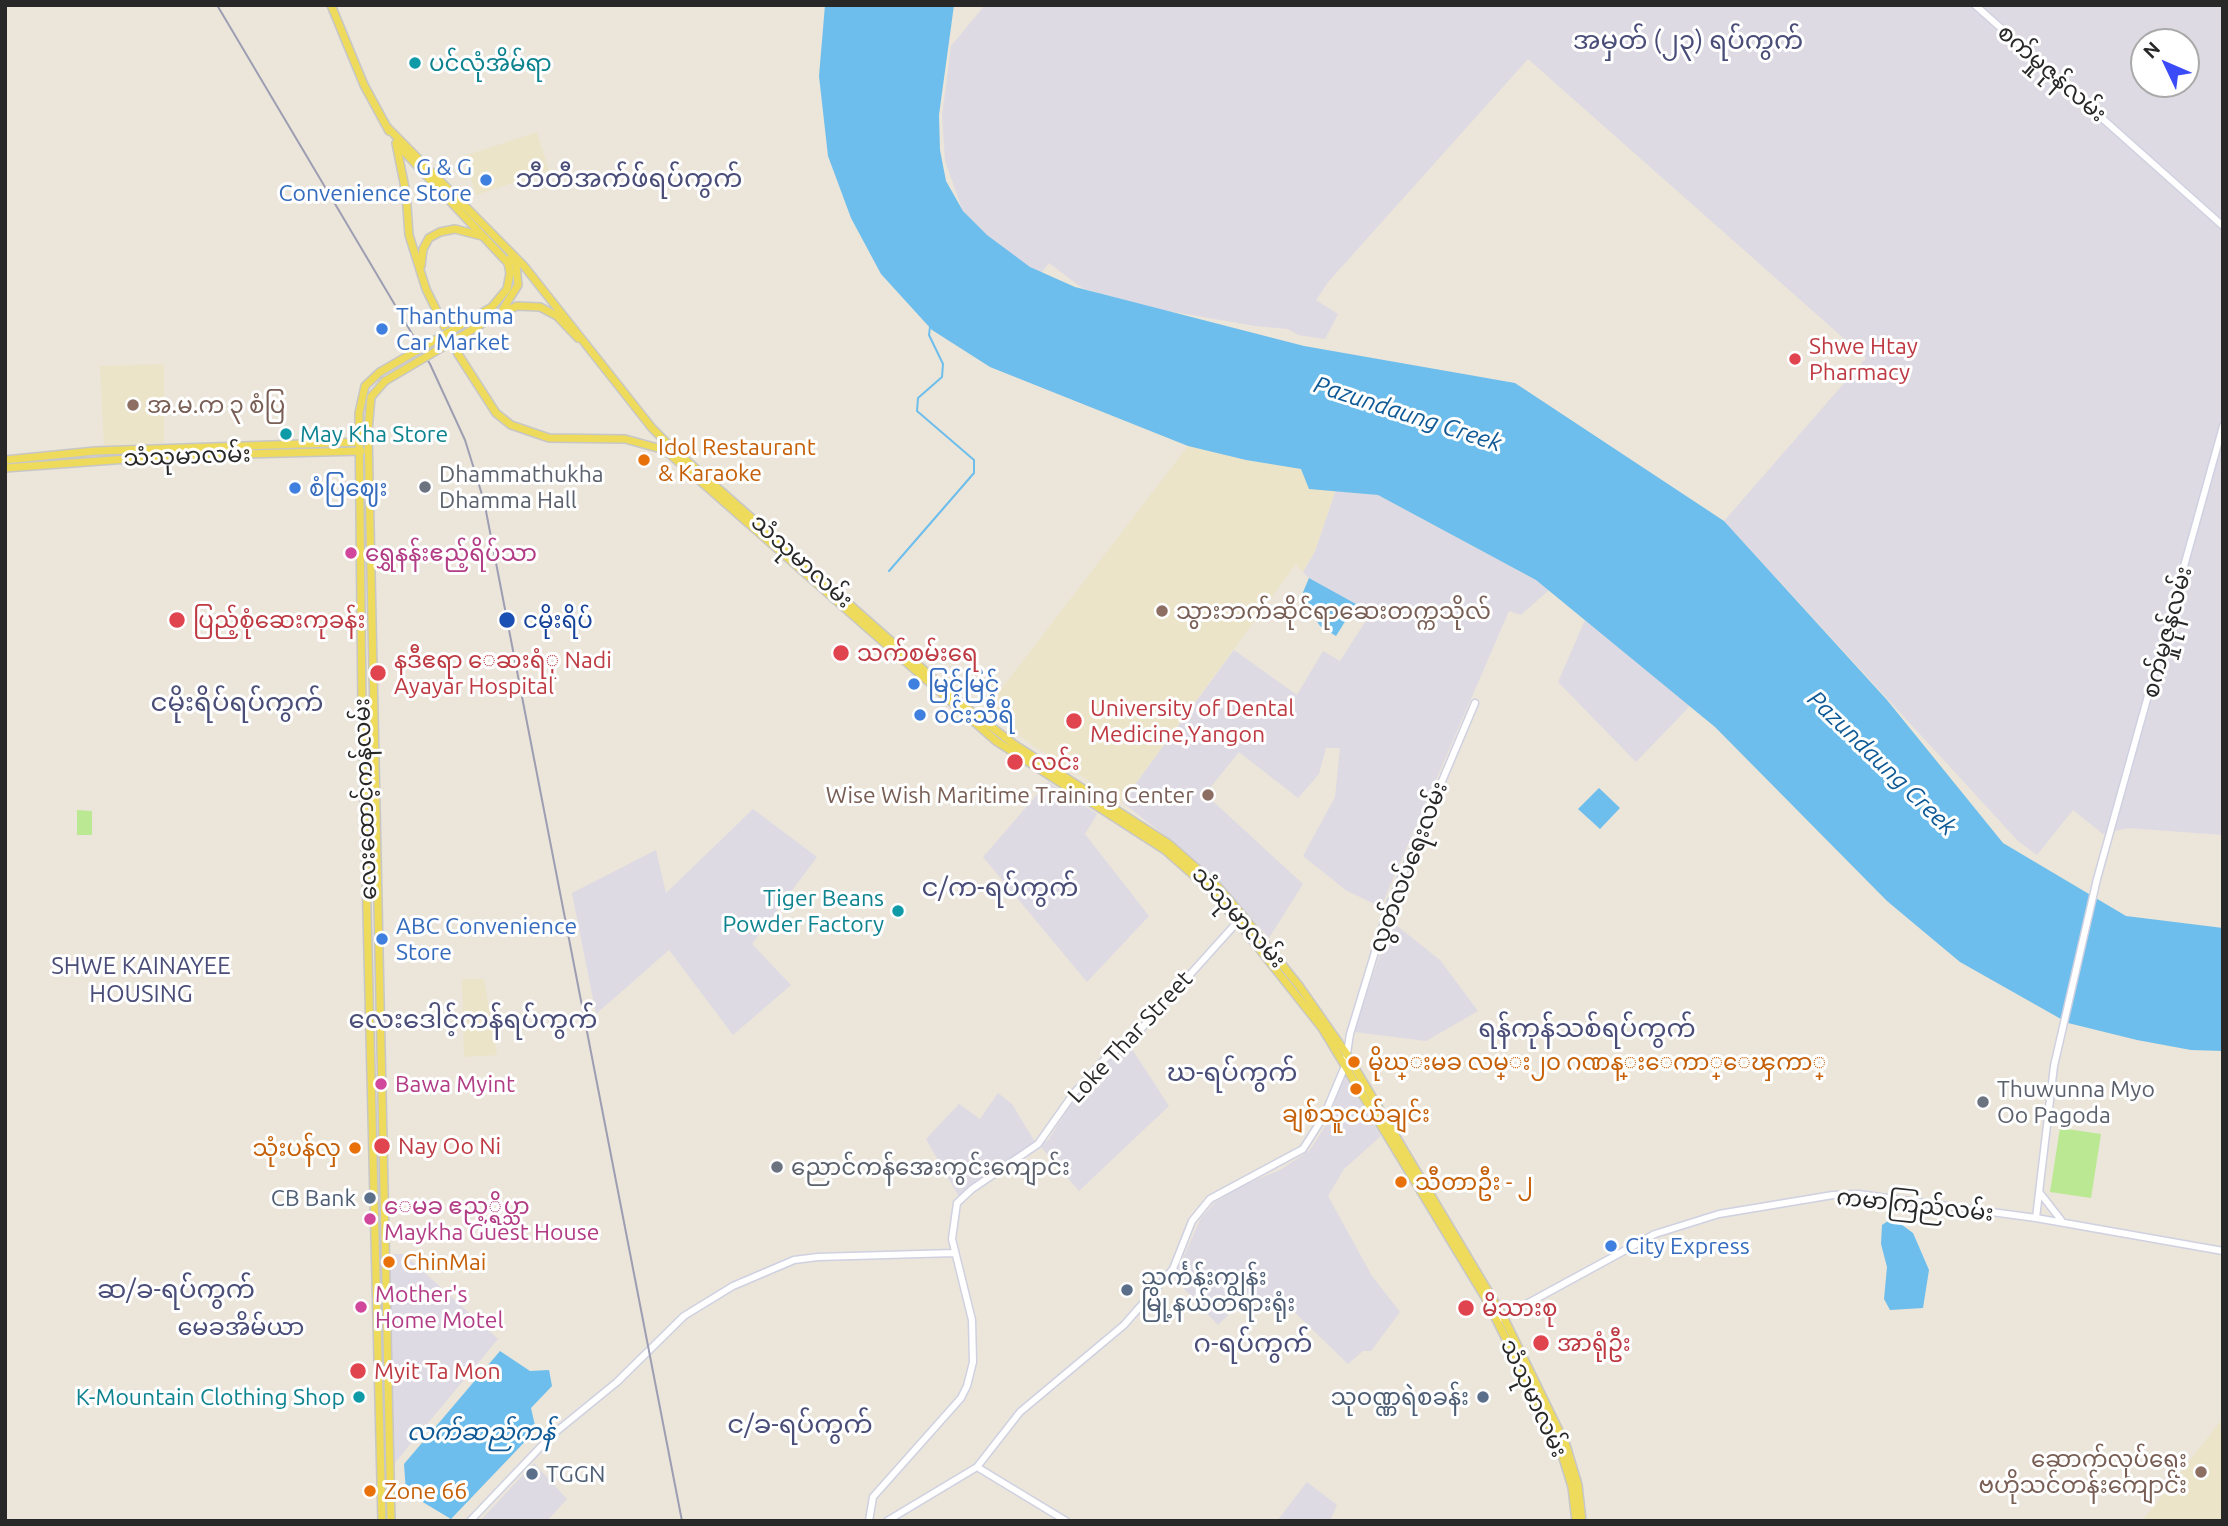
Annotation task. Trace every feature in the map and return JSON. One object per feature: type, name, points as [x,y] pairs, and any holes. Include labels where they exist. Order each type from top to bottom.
[{"type":"main road","points":[[331,5],[364,85],[387,127]]},
{"type":"main road","name":"လေးထောင့်ကန်လမ်း","points":[[377,1115],[362,709],[359,451],[361,395],[380,372],[492,307],[507,289],[510,274],[508,263],[396,143],[387,127]]},
{"type":"main road","name":"လေးထောင့်ကန်လမ်း","points":[[387,127],[554,300],[603,365]]},
{"type":"main road","name":"သံသုမာလမ်း","points":[[396,143],[406,193],[409,234],[420,270],[439,320],[480,392],[511,425],[549,438],[625,439],[667,448]]},
{"type":"main road","name":"လေးထောင့်ကန်လမ်း","points":[[382,1521],[369,446],[371,397],[385,381],[497,314],[512,299],[519,275],[516,264],[482,224]]},
{"type":"main road","points":[[420,270],[423,249],[429,238],[440,232],[454,229],[486,238]]},
{"type":"main road","points":[[497,314],[517,306],[540,307],[557,316],[603,365]]},
{"type":"main road","name":"သံသုမာလမ်း","points":[[603,365],[667,448],[967,708],[1015,745],[1170,844],[1219,888],[1315,1018],[1500,1318],[1560,1448],[1570,1479],[1576,1521]]},
{"type":"main road","name":"သံသုမာလမ်း","points":[[5,460],[359,442],[369,446]]},
{"type":"main road","name":"သံသုမာလမ်း","points":[[5,468],[95,456],[359,451],[369,446]]},
{"type":"main road","points":[[361,659],[372,659]]},
{"type":"main road","points":[[362,709],[373,709]]},
{"type":"main road","name":"သံသုမာလမ်း","points":[[1241,919],[1300,987],[1346,1053],[1500,1318],[1566,1445],[1576,1478],[1582,1521]]},
{"type":"main road","name":"လေးထောင့်ကန်လမ်း","points":[[380,1272],[391,1521]]},
{"type":"main road","points":[[381,1502],[390,1501]]},
{"type":"street","name":"စက်မှုဇုန်လမ်း","points":[[1975,5],[2223,226]]},
{"type":"street","name":"စက်မှုဇုန်လမ်း","points":[[2036,1218],[2061,1031],[2107,838],[2161,656],[2223,426]]},
{"type":"street","name":"လွတ်လပ်ရေးလမ်း","points":[[976,1467],[1020,1412],[1112,1336],[1161,1286],[1173,1269],[1192,1221],[1210,1199],[1303,1149],[1324,1116],[1345,1066],[1350,1034],[1388,909],[1475,703]]},
{"type":"street","name":"Loke Thar Street","points":[[954,1253],[953,1219],[957,1203],[972,1189],[1038,1144],[1073,1093],[1105,1059],[1141,1029],[1241,919]]},
{"type":"street","points":[[2039,1191],[2062,1222]]},
{"type":"street","name":"ကမာကြည်လမ်း","points":[[1500,1318],[1655,1234],[1758,1205],[1858,1194],[2062,1222],[2223,1251]]},
{"type":"street","points":[[2020,1216],[2038,1202]]},
{"type":"street","points":[[470,1521],[552,1435],[617,1381],[684,1315],[733,1286],[794,1261],[818,1257],[954,1253],[972,1320],[973,1362],[967,1386],[961,1398],[873,1497],[870,1521]]},
{"type":"street","points":[[887,1521],[976,1467],[1066,1521]]},
{"type":"shaded area","points":[[985,5],[2223,5],[2223,835],[2128,828],[2103,834],[2073,810],[2037,855],[2018,841],[1724,521],[1866,358],[1528,59],[1329,281],[1316,300],[1338,314],[1325,339],[1298,335],[1288,329],[1145,307],[1082,288],[1049,263],[1039,276],[991,244],[962,209],[945,161],[942,116],[951,46]]},
{"type":"shaded area","points":[[537,132],[549,171],[476,195],[464,156]]},
{"type":"shaded area","name":"အ.မ.က ၃ စံပြ","points":[[164,364],[164,443],[104,447],[100,366]]},
{"type":"shaded area","name":"သွားဘက်‌ဆိုင်ရာဆေးတက္ကသိုလ်","points":[[1188,446],[1246,460],[1301,469],[1309,488],[1336,489],[1315,551],[1303,572],[1296,564],[1122,802],[1032,745],[985,710]]},
{"type":"shaded area","points":[[1336,489],[1378,495],[1536,580],[1549,590],[1521,615],[1509,611],[1381,907],[1347,891],[1303,856],[1335,797],[1340,748],[1326,748],[1319,774],[1298,798],[1239,752],[1205,794],[1303,884],[1269,938],[1236,900],[1169,839],[1122,802],[1234,650],[1297,695],[1323,651],[1340,661],[1369,616],[1363,614],[1364,609],[1303,572],[1315,551]]},
{"type":"shaded area","points":[[1585,620],[1690,706],[1636,762],[1558,682]]},
{"type":"shaded area","points":[[1048,782],[1097,814],[1085,834],[1149,916],[1087,982],[983,857]]},
{"type":"shaded area","points":[[753,809],[817,857],[752,944],[791,985],[733,1035],[669,950],[596,1014],[572,893],[656,850],[666,893]]},
{"type":"shaded area","points":[[1391,921],[1440,960],[1478,1011],[1426,1041],[1354,1032]]},
{"type":"shaded area","points":[[462,979],[484,979],[497,1055],[464,1057]]},
{"type":"shaded area","points":[[1128,1043],[1169,1106],[1079,1191],[1040,1146],[1049,1139],[1077,1094]]},
{"type":"shaded area","points":[[1344,1074],[1381,1136],[1344,1169],[1328,1196],[1372,1276],[1400,1312],[1371,1351],[1363,1351],[1348,1364],[1283,1301],[1267,1313],[1237,1283],[1217,1304],[1228,1315],[1218,1325],[1174,1278],[1201,1218],[1214,1203],[1243,1185],[1280,1170],[1310,1150],[1329,1120]]},
{"type":"shaded area","points":[[998,1093],[1012,1104],[1035,1142],[959,1197],[926,1139],[959,1104],[980,1119]]},
{"type":"shaded area","points":[[389,1254],[404,1254],[498,1339],[393,1465]]},
{"type":"shaded area","name":"ဆောက်လုပ်ရေး ဗဟိုသင်တန်းကျောင်း","points":[[2220,1422],[2223,1424],[2223,1521],[2142,1521]]},
{"type":"shaded area","points":[[534,1463],[567,1499],[547,1521],[480,1521]]},
{"type":"shaded area","points":[[1307,1482],[1337,1505],[1330,1521],[1277,1521]]},
{"type":"green space","points":[[77,810],[92,811],[92,835],[77,835]]},
{"type":"green space","points":[[2060,1128],[2101,1134],[2091,1198],[2050,1192]]},
{"type":"water","name":"Pazundaung Creek","points":[[825,5],[954,5],[939,115],[940,150],[946,181],[963,211],[987,235],[1030,267],[1075,287],[1304,346],[1515,383],[1724,521],[1887,700],[2003,843],[2126,916],[2223,928],[2223,1051],[2191,1050],[2068,1023],[1960,962],[1887,901],[1715,727],[1536,580],[1378,495],[1309,489],[1301,469],[1246,460],[1188,446],[990,367],[932,330],[881,274],[851,218],[828,156],[819,76]]},
{"type":"water","points":[[1309,578],[1356,604],[1336,636],[1320,626],[1301,597]]},
{"type":"water","points":[[1599,788],[1620,808],[1600,829],[1578,809]]},
{"type":"water","points":[[1888,1221],[1898,1222],[1913,1233],[1929,1270],[1923,1308],[1890,1310],[1884,1299],[1887,1267],[1881,1244],[1882,1225]]},
{"type":"water","name":"လက်ဆည်ကန်","points":[[500,1351],[530,1371],[549,1370],[552,1386],[531,1408],[536,1430],[451,1519],[406,1492],[404,1464]]},
{"type":"waterway","points":[[889,571],[974,473],[974,460],[917,411],[918,398],[942,377],[943,364],[929,335],[930,327]]},
{"type":"railway","points":[[217,5],[430,364],[465,440],[484,501],[682,1521]]},
{"type":"place","name":"ပင်လုံအိမ်ရာ","points":[[415,63]]},
{"type":"place","name":"G & G Convenience Store","points":[[486,180]]},
{"type":"place","name":"Thanthuma Car Market","points":[[382,329]]},
{"type":"place","name":"Shwe Htay Pharmacy","points":[[1795,359]]},
{"type":"place","name":"အ.မ.က ၃ စံပြ","points":[[133,405]]},
{"type":"place","name":"May Kha Store","points":[[286,434]]},
{"type":"place","name":"Idol Restaurant & Karaoke","points":[[644,460]]},
{"type":"place","name":"Dhammathukha Dhamma Hall","points":[[425,487]]},
{"type":"place","name":"စံပြဈေး","points":[[295,488]]},
{"type":"place","name":"ရွှေနန်းဧည့်ရိပ်သာ","points":[[351,553]]},
{"type":"place","name":"သွားဘက်‌ဆိုင်ရာဆေးတက္ကသိုလ်","points":[[1162,611]]},
{"type":"place","name":"ပြည့်စုံဆေးကုခန်း","points":[[177,620]]},
{"type":"place","name":"ငမိုးရိပ်","points":[[507,620]]},
{"type":"place","name":"သက်စမ်းရေ","points":[[841,653]]},
{"type":"place","name":"နဒီဧရာ ေဆးရံု Nadi Ayayar Hospital","points":[[378,673]]},
{"type":"place","name":"မြင့်မြင့်","points":[[914,684]]},
{"type":"place","name":"ဝင်းသီရိ","points":[[920,715]]},
{"type":"place","name":"University of Dental Medicine,Yangon","points":[[1074,721]]},
{"type":"place","name":"လင်း","points":[[1015,762]]},
{"type":"place","name":"Wise Wish Maritime Training Center","points":[[1208,795]]},
{"type":"place","name":"Tiger Beans Powder Factory","points":[[898,911]]},
{"type":"place","name":"ABC Convenience Store","points":[[382,939]]},
{"type":"place","name":"မိုဃ္းမခ လမ္း၂၀ ဂဏန္းေကာ္ေၾကာ္","points":[[1354,1062]]},
{"type":"place","name":"Bawa Myint","points":[[381,1084]]},
{"type":"place","name":"ချစ်သူငယ်ချင်း","points":[[1356,1089]]},
{"type":"place","name":"Thuwunna Myo Oo Pagoda","points":[[1983,1102]]},
{"type":"place","name":"Nay Oo Ni","points":[[382,1146]]},
{"type":"place","name":"သုံးပန်လှ","points":[[355,1148]]},
{"type":"place","name":"ညောင်ကန်အေးကွင်းကျောင်း","points":[[777,1167]]},
{"type":"place","name":"သီတာဦး - ၂","points":[[1401,1182]]},
{"type":"place","name":"CB Bank","points":[[370,1198]]},
{"type":"place","name":"ေမခ ဧည့္ရိပ္သာ Maykha Guest House","points":[[370,1219]]},
{"type":"place","name":"City Express","points":[[1611,1246]]},
{"type":"place","name":"ChinMai","points":[[389,1262]]},
{"type":"place","name":"သင်္ကန်းကျွန်း မြို့နယ်တရားရုံး","points":[[1127,1290]]},
{"type":"place","name":"Mother's Home Motel","points":[[361,1307]]},
{"type":"place","name":"မိသားစု","points":[[1466,1308]]},
{"type":"place","name":"အာရုံဦး","points":[[1541,1343]]},
{"type":"place","name":"Myit Ta Mon","points":[[358,1371]]},
{"type":"place","name":"K-Mountain Clothing Shop","points":[[359,1397]]},
{"type":"place","name":"သုဝဏ္ဏရဲစခန်း","points":[[1483,1397]]},
{"type":"place","name":"ဆောက်လုပ်ရေး ဗဟိုသင်တန်းကျောင်း","points":[[2201,1472]]},
{"type":"place","name":"TGGN","points":[[532,1474]]},
{"type":"place","name":"Zone 66","points":[[370,1491]]},
{"type":"district","name":"အမှတ် (၂၃) ရပ်ကွက်","points":[[1688,40]]},
{"type":"district","name":"ဘီတီအက်ဖ်ရပ်ကွက်","points":[[629,178]]},
{"type":"district","name":"ငမိုးရိပ်ရပ်ကွက်","points":[[237,702]]},
{"type":"district","name":"င/က-ရပ်ကွက်","points":[[1000,887]]},
{"type":"district","name":"SHWE KAINAYEE HOUSING","points":[[141,980]]},
{"type":"district","name":"လေးဒေါင့်ကန်ရပ်ကွက်","points":[[473,1019]]},
{"type":"district","name":"ရန်ကုန်သစ်ရပ်ကွက်","points":[[1587,1028]]},
{"type":"district","name":"ဃ-ရပ်ကွက်","points":[[1232,1072]]},
{"type":"district","name":"ဆ/ခ-ရပ်ကွက်","points":[[176,1289]]},
{"type":"district","name":"မေခအိမ်ယာ","points":[[241,1327]]},
{"type":"district","name":"ဂ-ရပ်ကွက်","points":[[1253,1343]]},
{"type":"district","name":"င/ခ-ရပ်ကွက်","points":[[800,1424]]}]
